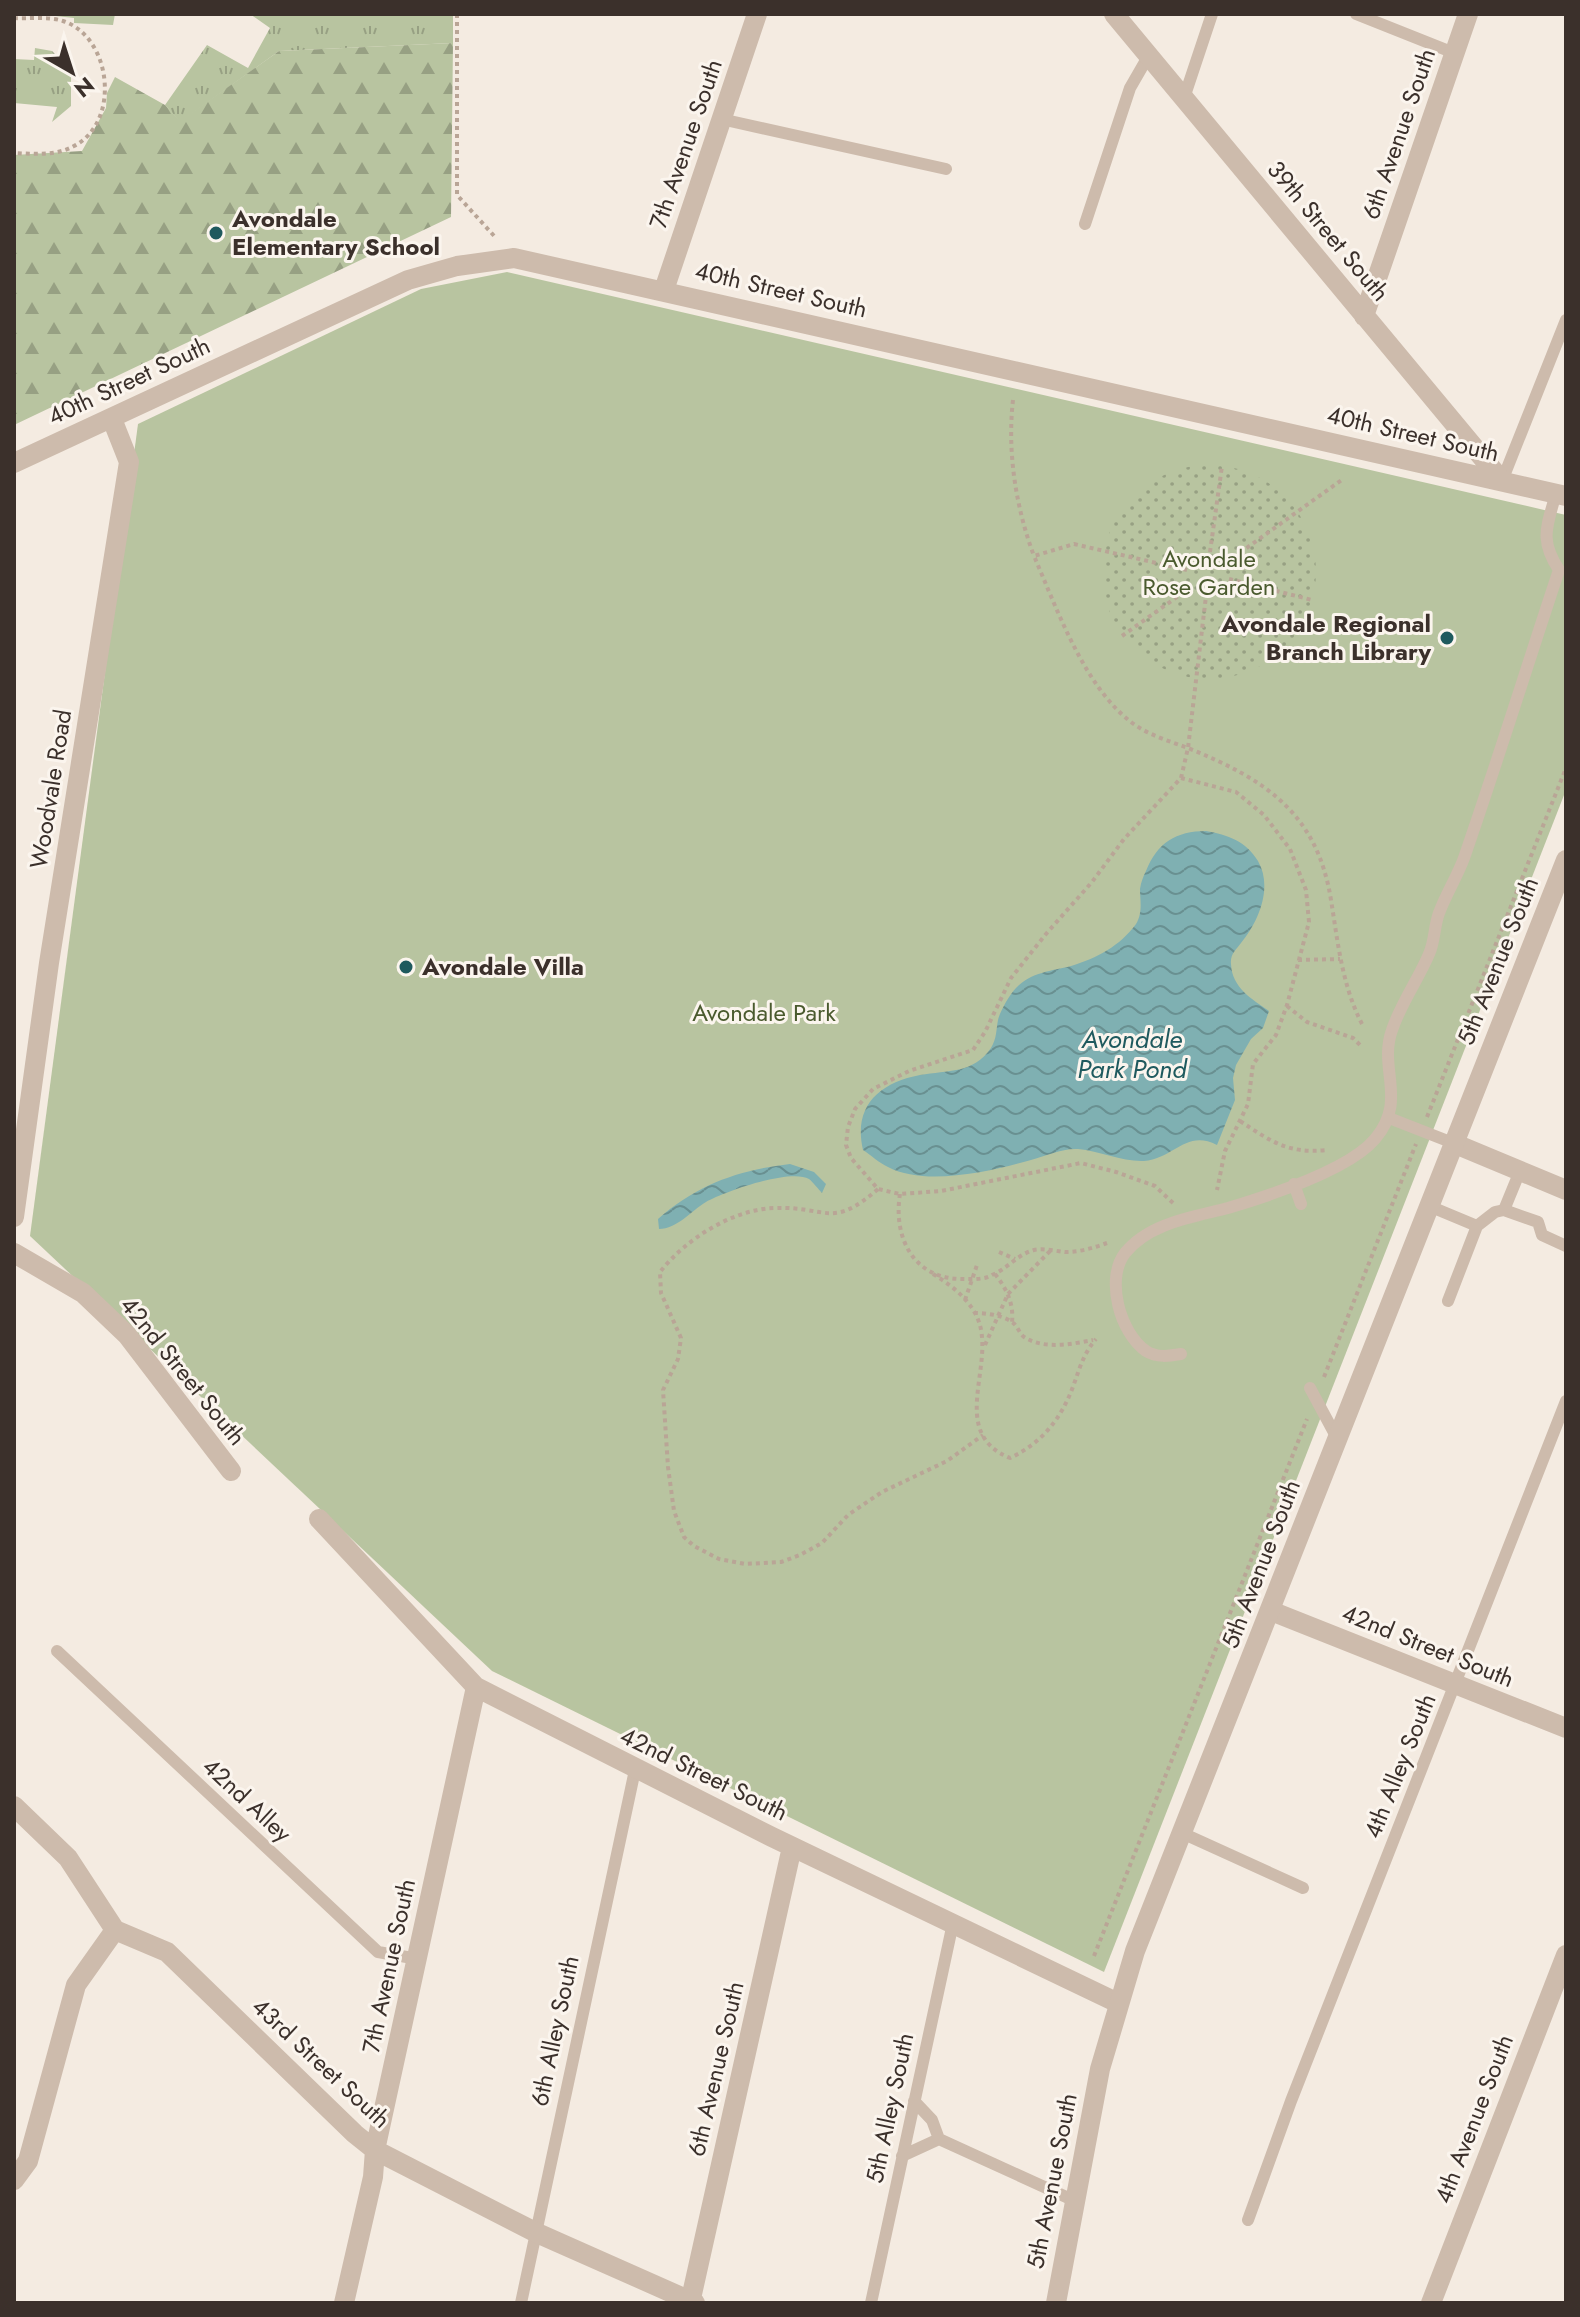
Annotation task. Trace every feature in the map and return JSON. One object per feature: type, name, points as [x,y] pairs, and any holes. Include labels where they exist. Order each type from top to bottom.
[{"type":"street","name":"7th Avenue South","points":[[664,290],[757,14]]},
{"type":"street","name":"39th Street South","points":[[1114,14],[1502,481]]},
{"type":"street","name":"6th Avenue South","points":[[1364,316],[1468,14]]},
{"type":"street","name":"40th Street South","points":[[14,463],[408,280],[457,266],[514,258],[1561,494]]},
{"type":"street","name":"Woodvale Road","points":[[14,1217],[49,963],[129,462],[112,419]]},
{"type":"street","name":"5th Avenue South","points":[[1056,2303],[1100,2069],[1135,1951],[1566,860]]},
{"type":"street","points":[[1453,1143],[1566,1190]]},
{"type":"street","name":"42nd Street South","points":[[14,1253],[83,1293],[127,1335],[231,1471]]},
{"type":"street","name":"42nd Street South","points":[[319,1519],[476,1687],[635,1770],[1118,2003]]},
{"type":"street","name":"42nd Street South","points":[[1271,1611],[1566,1728]]},
{"type":"street","name":"7th Avenue South","points":[[344,2303],[476,1687]]},
{"type":"street","points":[[14,1806],[68,1858],[115,1930],[76,1985],[28,2161],[14,2180]]},
{"type":"street","name":"6th Avenue South","points":[[692,2302],[792,1847]]},
{"type":"street","name":"43rd Street South","points":[[115,1930],[167,1952],[375,2150],[537,2233],[692,2302]]},
{"type":"street","name":"4th Avenue South","points":[[1431,2303],[1566,1955]]},
{"type":"lane","points":[[1184,98],[1212,14]]},
{"type":"lane","points":[[1356,14],[1454,53]]},
{"type":"lane","points":[[1085,224],[1130,88],[1149,55]]},
{"type":"lane","points":[[721,119],[946,169]]},
{"type":"lane","points":[[1502,481],[1566,320]]},
{"type":"lane","points":[[1181,1354],[1160,1357],[1145,1351],[1122,1322],[1115,1280],[1123,1255],[1144,1236],[1183,1219],[1231,1207],[1294,1184],[1360,1154],[1376,1139],[1389,1118],[1393,1091],[1387,1045],[1431,951],[1438,915],[1463,861],[1559,570],[1546,551],[1547,527],[1561,494]]},
{"type":"lane","points":[[1389,1118],[1453,1143]]},
{"type":"lane","points":[[1504,1210],[1520,1171]]},
{"type":"lane","points":[[1294,1184],[1301,1204]]},
{"type":"lane","points":[[1429,1206],[1477,1226]]},
{"type":"lane","points":[[1448,1301],[1477,1226],[1495,1212],[1504,1210],[1538,1222],[1542,1235],[1566,1246]]},
{"type":"lane","points":[[1313,1393],[1338,1440]]},
{"type":"lane","name":"4th Alley South","points":[[1248,2220],[1291,2101],[1566,1401]]},
{"type":"lane","name":"42nd Alley","points":[[57,1651],[378,1952],[418,1959]]},
{"type":"lane","name":"6th Alley South","points":[[521,2303],[635,1770]]},
{"type":"lane","points":[[1182,1833],[1303,1888]]},
{"type":"lane","name":"5th Alley South","points":[[871,2303],[953,1923]]},
{"type":"lane","points":[[914,2101],[932,2120],[939,2139],[1075,2201]]},
{"type":"lane","points":[[902,2156],[939,2139]]},
{"type":"path","points":[[457,14],[457,195],[514,258]]},
{"type":"path","points":[[14,18],[64,21],[90,40],[103,66],[104,102],[94,129],[76,146],[53,153],[14,153]]},
{"type":"path","points":[[1013,400],[1012,459],[1020,517],[1034,556],[1082,659],[1100,688],[1134,725],[1235,768],[1269,788],[1297,820],[1316,848],[1330,896],[1350,1001],[1362,1024]]},
{"type":"path","points":[[1210,552],[1222,466]]},
{"type":"path","points":[[1227,562],[1343,479]]},
{"type":"path","points":[[1034,556],[1074,544],[1187,570]]},
{"type":"path","points":[[1229,579],[1312,600]]},
{"type":"path","points":[[1122,636],[1191,587]]},
{"type":"path","points":[[1173,1203],[1155,1186],[1081,1163],[941,1191],[900,1194],[878,1189],[851,1158],[846,1145],[848,1127],[855,1109],[873,1089],[909,1071],[973,1050],[1011,978],[1124,839],[1181,778],[1188,748],[1206,596]]},
{"type":"path","points":[[1094,1956],[1313,1393],[1566,768]]},
{"type":"path","points":[[1181,778],[1236,792],[1264,815],[1290,849],[1306,890],[1309,922],[1276,1035],[1253,1064],[1248,1104],[1225,1151],[1217,1190]]},
{"type":"path","points":[[1298,960],[1340,959]]},
{"type":"path","points":[[1287,1005],[1307,1022],[1353,1038],[1361,1046]]},
{"type":"path","points":[[1240,1121],[1279,1146],[1306,1152],[1330,1150]]},
{"type":"path","points":[[878,1189],[846,1212],[831,1214],[766,1208],[735,1218],[690,1240],[660,1272],[661,1293],[681,1338],[678,1359],[663,1390],[674,1511],[684,1537],[719,1559],[745,1564],[781,1562],[822,1543],[848,1515],[882,1492],[947,1461],[983,1435]]},
{"type":"path","points":[[900,1194],[897,1212],[899,1233],[914,1256],[952,1286],[974,1313],[983,1337],[976,1416],[983,1435],[996,1452],[1010,1458],[1031,1448],[1050,1430],[1068,1400],[1086,1350],[1096,1339],[1059,1345],[1038,1342],[1023,1336],[1012,1322],[974,1313]]},
{"type":"path","points":[[933,1274],[953,1279],[973,1279],[995,1274],[1035,1250],[1088,1250],[1107,1243]]},
{"type":"path","points":[[982,1351],[1008,1294],[1051,1250]]},
{"type":"path","points":[[999,1252],[1016,1259]]},
{"type":"path","points":[[965,1300],[977,1265]]},
{"type":"path","points":[[995,1274],[1007,1288],[1013,1311],[1012,1322]]},
{"type":"green space","points":[[37,14],[115,14],[113,25],[74,23],[74,18]]},
{"type":"green space","points":[[250,14],[453,14],[453,43],[279,51],[180,122],[165,105],[207,45],[248,68],[270,28]]},
{"type":"green space","name":"Avondale Elementary School","points":[[453,43],[451,217],[14,425],[14,155],[82,151],[106,108],[107,93],[115,77],[165,105],[180,121],[279,51]]},
{"type":"green space","points":[[35,48],[52,51],[71,70],[71,106],[52,122],[57,107],[14,103],[14,59],[34,60]]},
{"type":"green space","name":"Avondale Park","points":[[507,272],[1566,515],[1566,790],[1104,1972],[492,1671],[30,1236],[138,424],[421,289]]},
{"type":"green space","name":"Avondale Rose Garden","points":[[1209,465],[1250,473],[1284,497],[1308,531],[1316,572],[1308,613],[1284,647],[1250,671],[1209,679],[1168,671],[1134,647],[1110,613],[1102,572],[1110,531],[1134,497],[1168,473]]},
{"type":"water","name":"Avondale Park Pond","points":[[1206,831],[1242,844],[1253,854],[1262,871],[1262,904],[1248,934],[1232,955],[1231,964],[1239,986],[1269,1011],[1263,1028],[1251,1039],[1236,1065],[1233,1078],[1235,1100],[1217,1145],[1197,1140],[1144,1161],[1072,1149],[998,1169],[940,1176],[903,1173],[863,1150],[862,1121],[872,1099],[892,1084],[905,1079],[968,1067],[984,1056],[994,1041],[1001,1012],[1016,988],[1035,975],[1090,959],[1123,939],[1138,920],[1141,884],[1156,853],[1177,836]]},
{"type":"water","points":[[790,1164],[814,1172],[826,1184],[822,1193],[809,1179],[800,1176],[773,1179],[715,1198],[678,1223],[659,1229],[658,1219],[704,1188],[753,1170]]},
{"type":"place","name":"Avondale Elementary School","points":[[216,233]]},
{"type":"place","name":"Avondale Regional Branch Library","points":[[1447,638]]},
{"type":"place","name":"Avondale Villa","points":[[406,967]]}]
